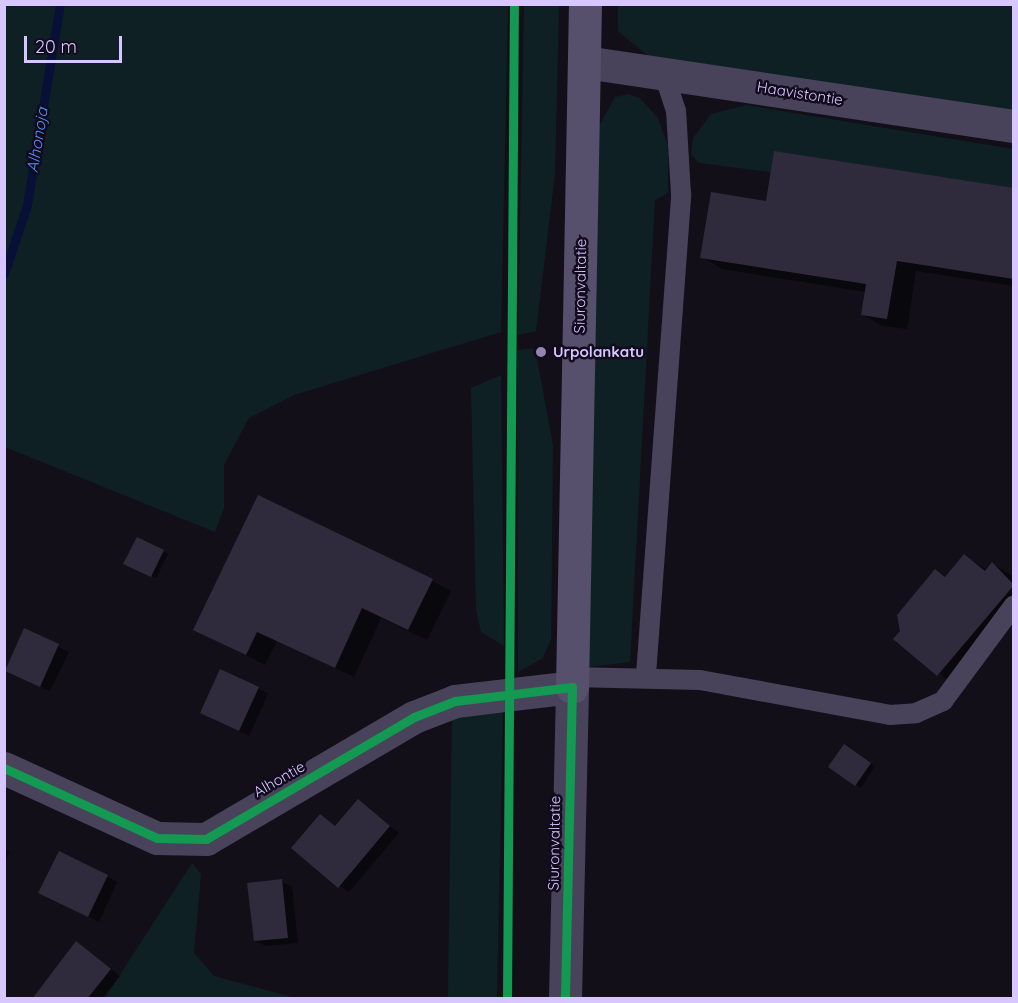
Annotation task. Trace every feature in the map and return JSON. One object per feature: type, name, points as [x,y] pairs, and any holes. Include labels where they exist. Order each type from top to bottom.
[{"type":"main road","name":"Siuronvaltatie","points":[[572,682],[585,4]]},
{"type":"street","name":"Haavistontie","points":[[585,62],[1014,126]]},
{"type":"street","name":"Alhontie","points":[[4,768],[157,838],[206,839],[414,717],[455,702],[572,682]]},
{"type":"street","name":"Siuronvaltatie","points":[[565,999],[572,682]]},
{"type":"lane","points":[[646,675],[681,194],[676,111],[664,73]]},
{"type":"lane","points":[[572,682],[646,675],[890,715],[916,713],[943,700],[1014,605]]},
{"type":"shaded area","points":[[4,5],[508,5],[501,332],[294,395],[249,418],[224,465],[224,508],[215,532],[5,447]]},
{"type":"shaded area","points":[[524,5],[559,5],[555,174],[536,331],[518,335]]},
{"type":"shaded area","points":[[618,5],[1013,5],[1013,114],[648,56],[618,31]]},
{"type":"shaded area","points":[[628,94],[640,98],[658,118],[668,146],[668,193],[655,200],[630,662],[588,667],[599,126],[615,97]]},
{"type":"shaded area","points":[[746,105],[1013,149],[1013,188],[774,151],[771,172],[699,163],[691,154],[693,138],[711,114]]},
{"type":"shaded area","points":[[535,348],[553,445],[551,639],[543,658],[518,672],[517,350]]},
{"type":"shaded area","points":[[501,375],[504,646],[481,632],[476,610],[471,388]]},
{"type":"shaded area","points":[[503,708],[497,998],[448,998],[452,717]]},
{"type":"shaded area","points":[[192,863],[201,874],[194,953],[214,976],[296,998],[105,998]]},
{"type":"building","points":[[774,151],[1014,188],[1014,279],[897,261],[887,319],[861,315],[866,284],[700,258],[711,192],[766,201]]},
{"type":"building","points":[[258,495],[433,579],[408,630],[362,608],[335,668],[257,632],[246,655],[193,630]]},
{"type":"building","points":[[137,537],[164,550],[151,577],[123,564]]},
{"type":"building","points":[[964,554],[985,571],[992,562],[1014,585],[937,676],[893,639],[900,631],[897,615],[935,569],[945,577]]},
{"type":"building","points":[[24,628],[59,644],[40,687],[5,671]]},
{"type":"building","points":[[220,669],[259,687],[239,731],[200,713]]},
{"type":"building","points":[[844,744],[871,763],[855,786],[828,767]]},
{"type":"building","points":[[358,799],[390,826],[338,888],[291,848],[320,814],[335,826]]},
{"type":"building","points":[[59,851],[108,875],[88,917],[38,893]]},
{"type":"building","points":[[282,879],[288,938],[254,941],[247,883]]},
{"type":"building","points":[[76,941],[111,969],[87,999],[32,999]]},
{"type":"waterway","name":"Alhonoja","points":[[4,274],[27,205],[60,4]]},
{"type":"cycle path","points":[[507,998],[514,4]]},
{"type":"cycle path","points":[[4,768],[157,838],[206,839],[414,717],[455,701],[572,687],[565,998]]},
{"type":"place","name":"Urpolankatu","points":[[541,352]]}]
